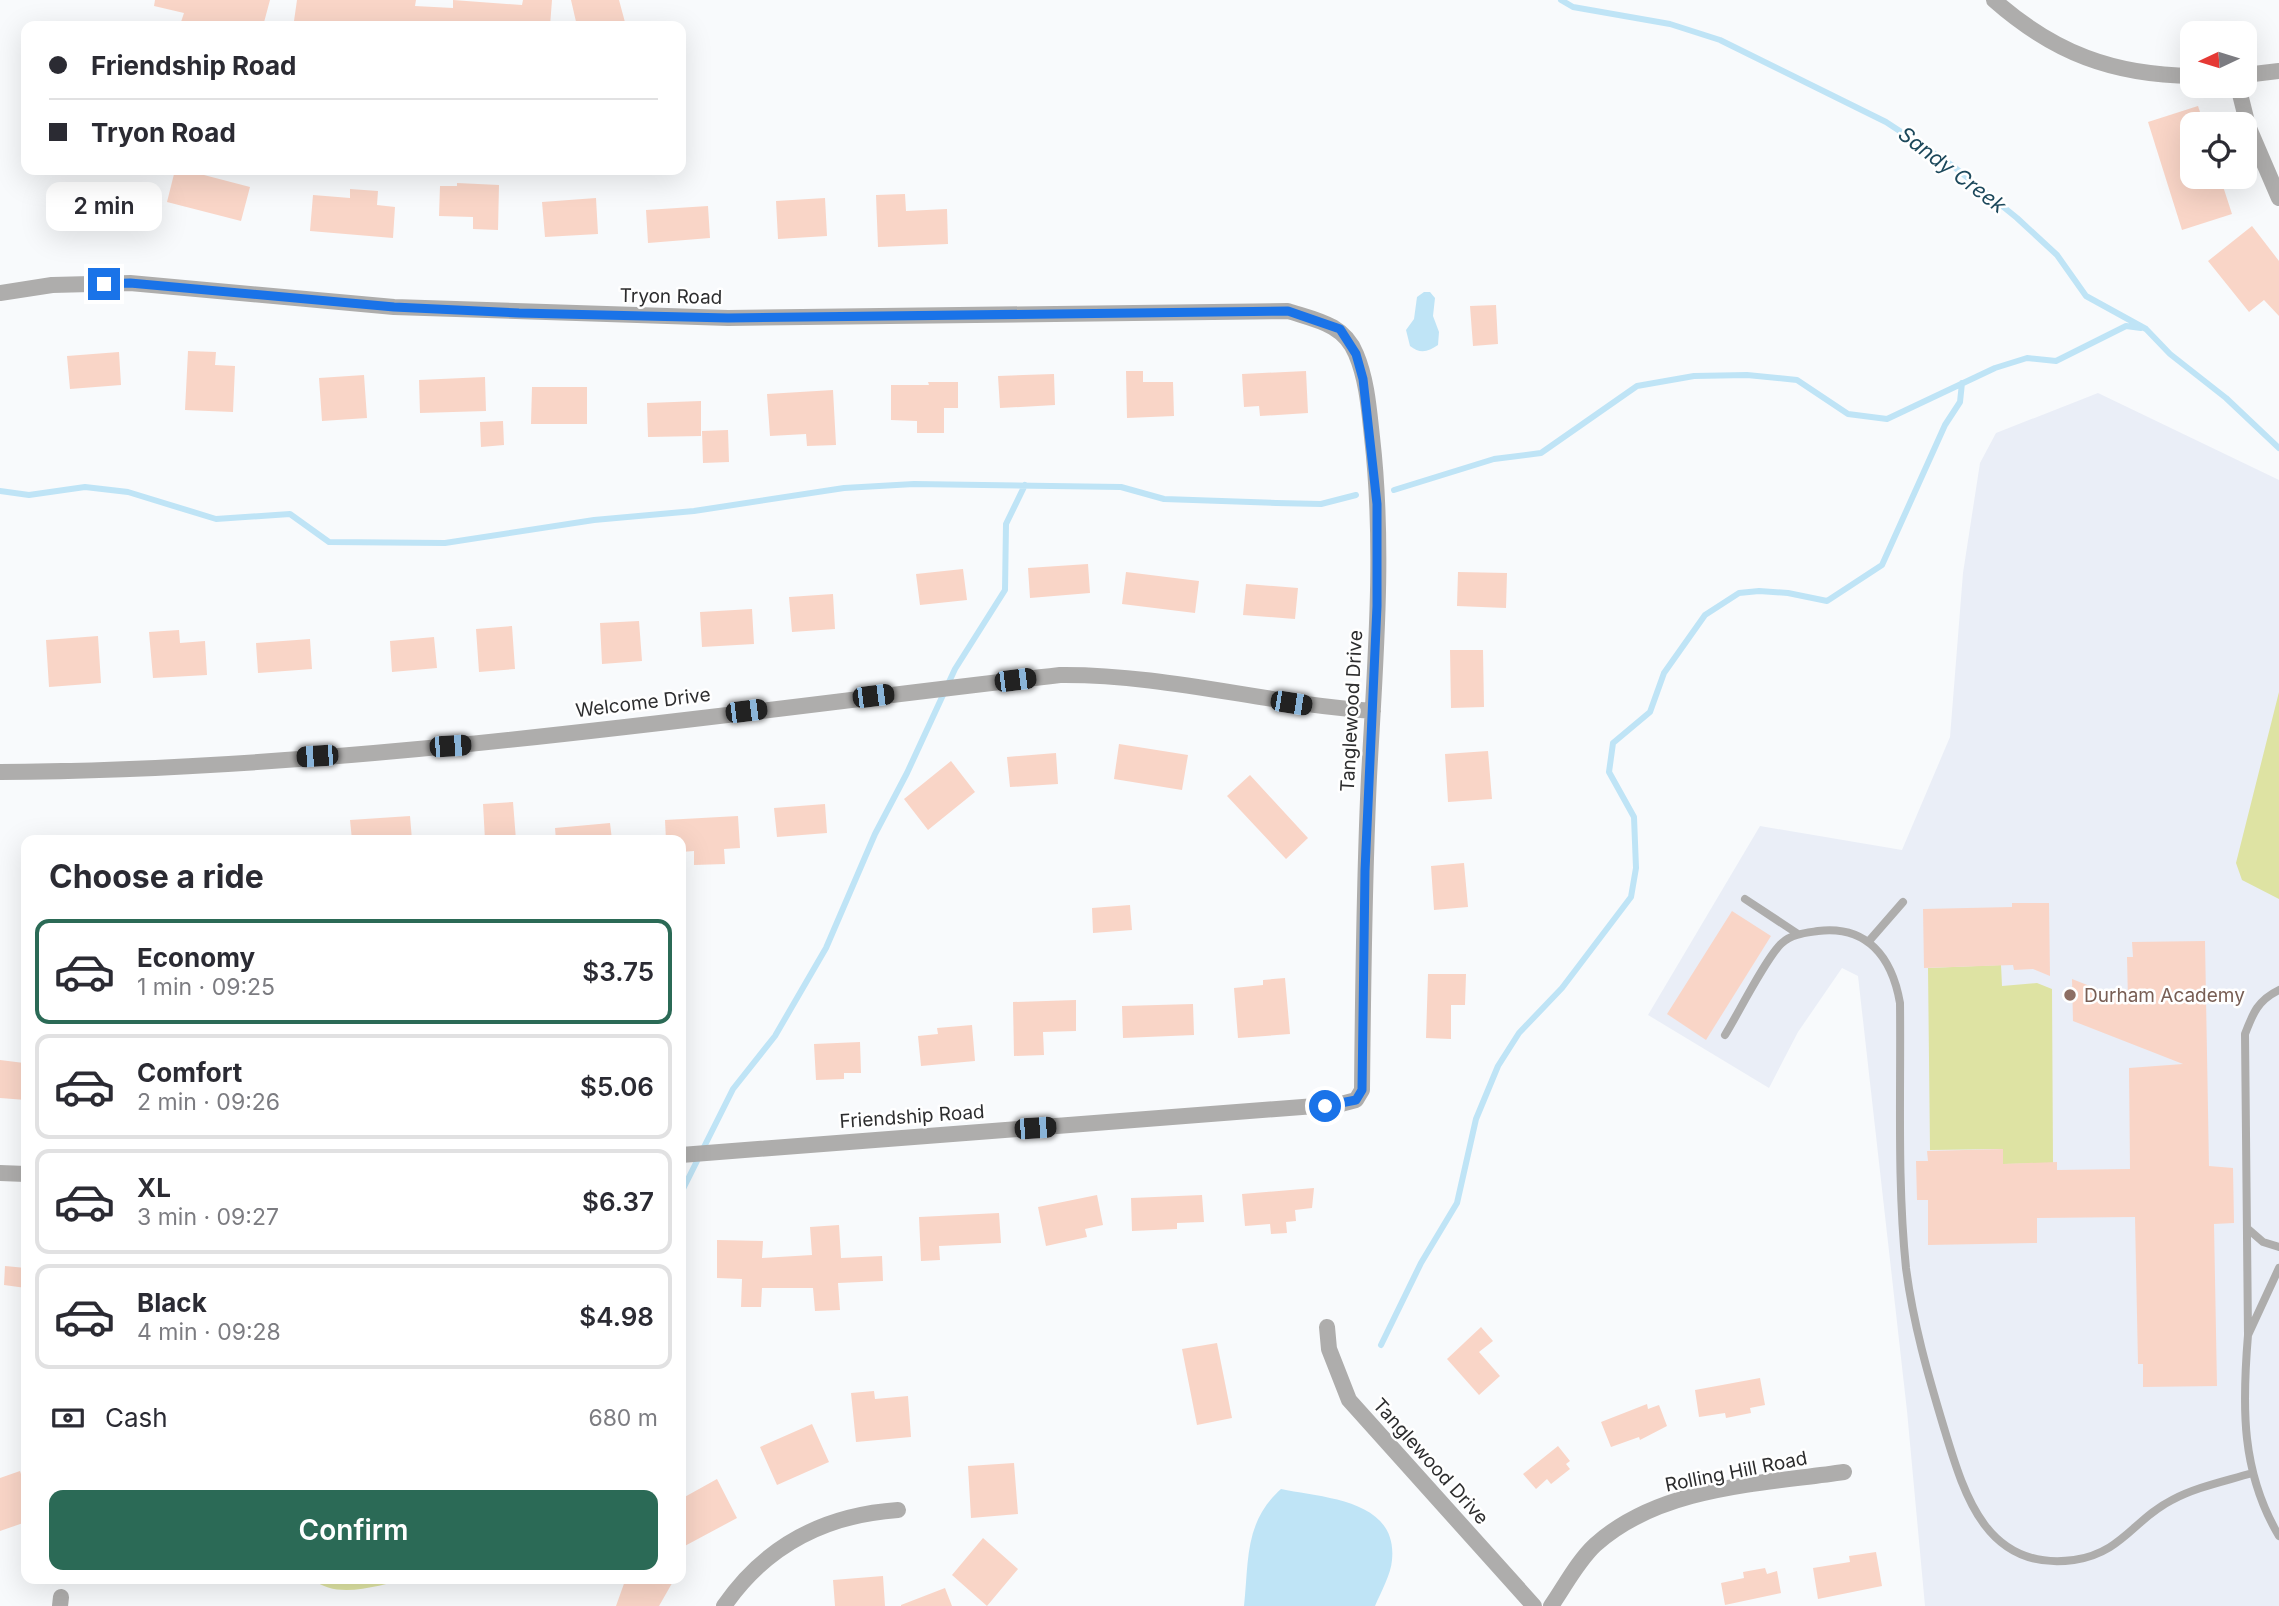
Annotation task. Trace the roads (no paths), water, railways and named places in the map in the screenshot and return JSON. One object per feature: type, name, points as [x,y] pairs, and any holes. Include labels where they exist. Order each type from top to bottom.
[{"type":"street","points":[[1994,0],[2042,38],[2088,60],[2151,74],[2180,75]]},
{"type":"street","points":[[2258,73],[2279,71]]},
{"type":"street","points":[[2241,98],[2248,126],[2279,198]]},
{"type":"street","name":"Tryon Road","points":[[0,293],[52,285],[130,283],[394,307],[728,318],[1288,311],[1340,329]]},
{"type":"street","name":"Tanglewood Drive","points":[[1340,329],[1356,354],[1363,379],[1374,453],[1377,606],[1365,871],[1362,1090],[1356,1100]]},
{"type":"street","name":"Welcome Drive","points":[[0,772],[105,772],[476,744],[1060,675],[1126,678],[1318,707],[1373,711]]},
{"type":"street","name":"Friendship Road","points":[[686,1155],[1341,1104],[1356,1100]]},
{"type":"street","points":[[0,1173],[21,1174]]},
{"type":"street","name":"Tanglewood Drive","points":[[1327,1327],[1329,1349],[1349,1400],[1534,1606]]},
{"type":"street","name":"Rolling Hill Road","points":[[1551,1606],[1595,1545],[1648,1512],[1673,1501],[1844,1472]]},
{"type":"street","points":[[724,1606],[737,1587],[772,1553],[825,1524],[862,1512],[898,1510]]},
{"type":"lane","points":[[1745,899],[1798,934]]},
{"type":"lane","points":[[1869,941],[1903,902]]},
{"type":"lane","points":[[1725,1035],[1782,943],[1798,934],[1839,930],[1869,941],[1882,954],[1897,984],[1900,1003],[1903,1239],[1922,1356],[1963,1492],[1974,1513],[1990,1533],[2025,1555],[2045,1560],[2074,1560],[2102,1552],[2127,1537],[2151,1513],[2173,1499],[2252,1473]]},
{"type":"lane","points":[[2279,990],[2265,997],[2254,1010],[2245,1034],[2249,1335],[2243,1422],[2252,1473],[2269,1519],[2279,1536]]},
{"type":"lane","points":[[2248,1229],[2263,1242],[2279,1247]]},
{"type":"lane","points":[[2249,1335],[2279,1268]]},
{"type":"water","points":[[1424,292],[1430,292],[1435,298],[1433,316],[1439,332],[1438,345],[1421,351],[1410,346],[1406,330],[1414,319],[1417,297]]},
{"type":"water","points":[[1281,1489],[1354,1505],[1371,1513],[1383,1524],[1391,1540],[1392,1560],[1388,1577],[1375,1606],[1244,1606],[1248,1558],[1254,1529],[1260,1515]]},
{"type":"waterway","name":"Sandy Creek","points":[[1561,0],[1573,7],[1670,24],[1720,40],[1886,122],[1953,166],[2017,218],[2057,255],[2086,296],[2146,329],[2170,354],[2226,398],[2279,448]]},
{"type":"waterway","points":[[1394,490],[1494,459],[1541,453],[1637,386],[1694,376],[1747,375],[1797,380],[1848,414],[1887,419],[1995,368],[2027,358],[2056,361],[2126,326],[2141,328]]},
{"type":"waterway","points":[[1381,1345],[1421,1263],[1457,1203],[1476,1119],[1498,1066],[1519,1033],[1562,988],[1631,897],[1636,868],[1634,817],[1609,772],[1613,743],[1650,712],[1664,673],[1705,615],[1739,593],[1788,593],[1827,601],[1882,565],[1945,425],[1960,402],[1962,383]]},
{"type":"waterway","points":[[0,491],[29,495],[85,487],[128,492],[216,519],[290,514],[329,542],[445,543],[594,520],[694,511],[844,488],[914,484],[1121,487],[1164,499],[1276,503],[1321,504],[1356,495]]},
{"type":"waterway","points":[[686,1183],[733,1089],[775,1036],[826,948],[875,834],[907,773],[955,669],[1005,590],[1006,524],[1025,485]]},
{"type":"place","name":"Durham Academy","points":[[2070,995]]}]
